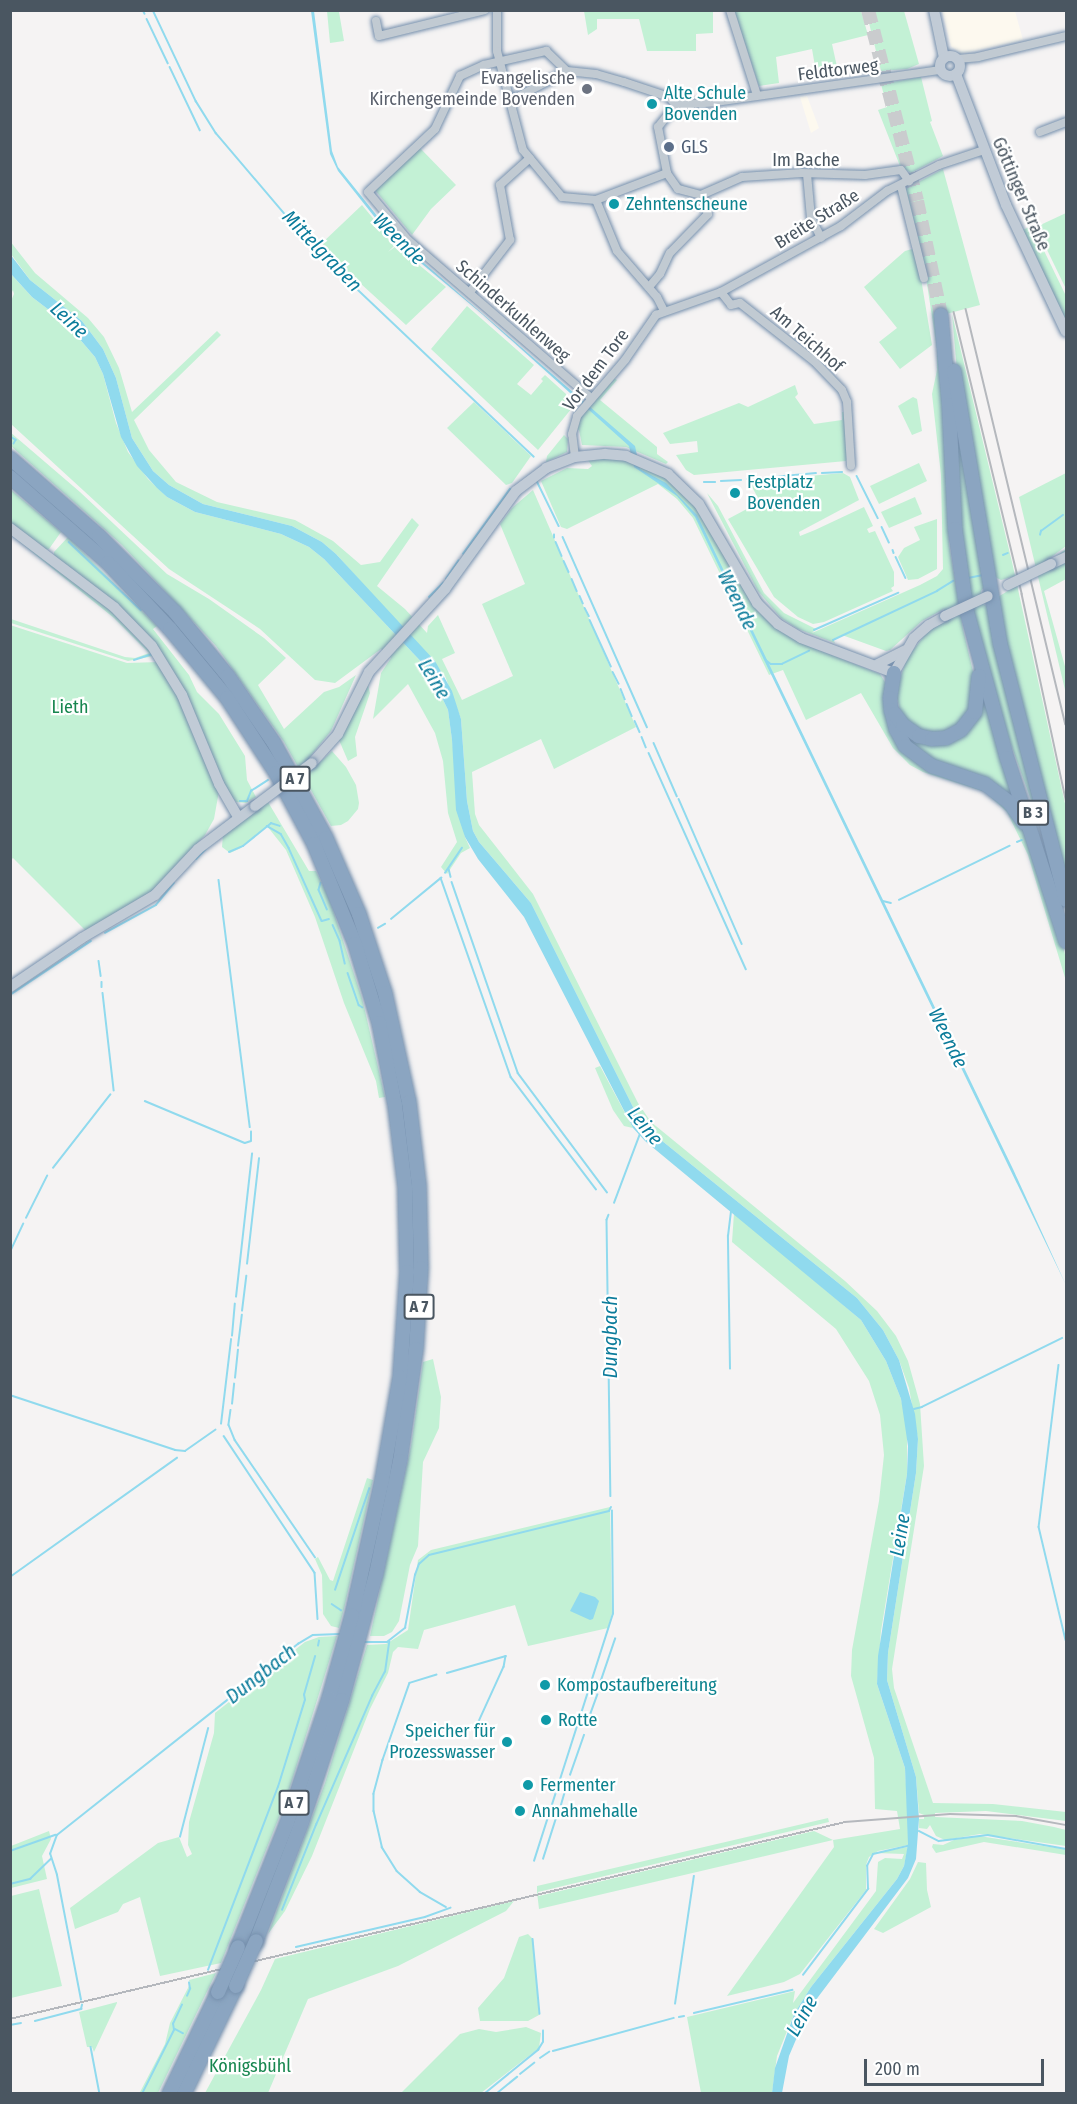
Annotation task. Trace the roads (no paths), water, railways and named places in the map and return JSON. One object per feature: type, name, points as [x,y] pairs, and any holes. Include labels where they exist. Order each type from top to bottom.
[{"type":"highway","name":"B 3","points":[[990,595],[956,376],[941,318],[961,580],[980,665],[1066,942]]},
{"type":"highway","name":"A 7","points":[[10,458],[87,525],[157,592],[211,654],[244,698],[288,766],[327,838],[356,905],[377,966],[399,1047],[412,1121],[419,1186],[421,1268],[416,1348],[406,1427],[359,1617],[313,1791],[256,1941],[184,2094]]},
{"type":"highway","name":"A 7","points":[[10,477],[89,546],[141,597],[190,651],[232,706],[276,773],[314,844],[346,918],[367,979],[387,1059],[399,1132],[406,1206],[407,1272],[402,1351],[393,1423],[359,1617]]},
{"type":"highway","points":[[990,595],[1019,725],[1066,900]]},
{"type":"highway","points":[[891,710],[909,730],[925,738],[941,739],[955,734],[966,725],[975,712],[980,665]]},
{"type":"highway","points":[[895,672],[891,687],[891,710],[896,729],[910,752],[932,766],[974,779],[1000,794],[1015,810],[1033,840]]},
{"type":"highway","name":"B 3","points":[[996,718],[1016,766],[1066,909]]},
{"type":"highway","name":"A 7","points":[[169,2094],[238,1947],[287,1823],[348,1657]]},
{"type":"main road","name":"Göttinger Straße","points":[[934,10],[938,31],[950,65],[1018,233],[1066,332]]},
{"type":"main road","points":[[10,987],[82,938],[155,895],[198,849],[312,764],[338,734],[369,672],[453,578],[516,491],[546,468],[575,456],[605,454],[626,456],[668,474],[699,504],[751,593],[767,615],[801,638],[895,672],[908,648],[923,630],[945,616],[1066,557]]},
{"type":"main road","points":[[10,528],[114,607],[152,646],[182,695],[219,784],[239,818]]},
{"type":"main road","points":[[875,664],[908,648]]},
{"type":"street","points":[[375,21],[379,36],[485,10]]},
{"type":"street","points":[[496,10],[495,41],[517,135],[523,150],[562,197],[596,200],[667,173]]},
{"type":"street","points":[[730,10],[757,95]]},
{"type":"street","name":"Feldtorweg","points":[[676,105],[715,102],[922,72],[1066,36]]},
{"type":"street","points":[[499,61],[541,50],[548,52],[567,71]]},
{"type":"street","name":"Schinderkuhlenweg","points":[[499,61],[474,68],[460,76],[435,129],[368,192],[408,240],[470,292],[590,400]]},
{"type":"street","points":[[510,101],[567,71],[596,74],[662,95],[676,105],[660,123],[659,133],[667,173],[681,191],[700,195],[708,214],[670,253],[660,274],[649,287]]},
{"type":"street","points":[[1040,132],[1066,122]]},
{"type":"street","name":"Breite Straße","points":[[664,311],[721,291],[821,238],[887,191],[946,162],[984,150]]},
{"type":"street","points":[[470,292],[508,245],[511,238],[500,185],[530,158]]},
{"type":"street","name":"Im Bache","points":[[700,195],[747,176],[865,175],[901,170],[909,181]]},
{"type":"street","points":[[807,174],[811,218],[821,238]]},
{"type":"street","points":[[901,186],[924,278]]},
{"type":"street","points":[[596,200],[617,251],[649,287],[664,311]]},
{"type":"street","name":"Am Teichhof","points":[[721,291],[731,305],[740,303],[749,309],[791,346],[814,361],[842,390],[847,402],[851,466]]},
{"type":"street","name":"Vor dem Tore","points":[[575,456],[572,429],[582,409],[627,357],[651,320],[664,311]]},
{"type":"water","name":"Weende","points":[[311,11],[314,11],[332,151],[338,167],[394,237],[635,446],[640,469],[666,483],[697,515],[1013,1169],[1066,1285],[695,517],[677,496],[634,467],[629,446],[482,314],[392,239],[338,171],[330,154]]},
{"type":"water","name":"Leine","points":[[10,254],[30,280],[82,321],[103,349],[116,378],[132,438],[153,471],[169,485],[203,504],[292,526],[322,542],[336,554],[435,661],[452,691],[461,719],[467,801],[473,831],[479,842],[531,903],[635,1111],[656,1136],[857,1298],[883,1330],[899,1360],[915,1414],[918,1439],[916,1473],[888,1653],[887,1680],[916,1777],[919,1819],[916,1859],[908,1878],[809,2009],[789,2056],[782,2093],[772,2093],[775,2068],[794,2014],[811,1987],[897,1879],[904,1866],[908,1844],[905,1768],[877,1684],[878,1656],[907,1474],[908,1446],[901,1399],[886,1361],[861,1320],[645,1141],[633,1128],[524,917],[478,859],[465,837],[456,810],[448,710],[428,669],[324,559],[309,547],[281,534],[195,512],[167,497],[157,488],[137,466],[121,437],[103,374],[95,357],[66,323],[32,297],[11,274]]},
{"type":"water","points":[[580,1592],[595,1597],[599,1601],[593,1619],[590,1620],[570,1611]]},
{"type":"waterway","points":[[143,10],[145,14]]},
{"type":"waterway","name":"Mittelgraben","points":[[153,10],[196,101],[216,133],[314,248],[534,457]]},
{"type":"waterway","points":[[147,19],[168,63]]},
{"type":"waterway","points":[[170,67],[200,130]]},
{"type":"waterway","points":[[10,436],[16,440],[14,444]]},
{"type":"waterway","points":[[822,473],[842,472]]},
{"type":"waterway","points":[[773,477],[816,473]]},
{"type":"waterway","points":[[857,476],[878,518]]},
{"type":"waterway","points":[[747,479],[767,478]]},
{"type":"waterway","points":[[721,481],[741,480]]},
{"type":"waterway","points":[[537,481],[559,526]]},
{"type":"waterway","points":[[704,482],[715,482]]},
{"type":"waterway","points":[[463,554],[510,489]]},
{"type":"waterway","points":[[1040,535],[1041,531],[1063,515]]},
{"type":"waterway","points":[[882,527],[889,542]]},
{"type":"waterway","points":[[563,537],[647,727]]},
{"type":"waterway","points":[[69,542],[141,610]]},
{"type":"waterway","points":[[556,542],[562,556]]},
{"type":"waterway","points":[[1003,555],[1008,553]]},
{"type":"waterway","points":[[896,557],[906,578]]},
{"type":"waterway","points":[[446,579],[458,561]]},
{"type":"waterway","points":[[564,561],[569,572]]},
{"type":"waterway","points":[[968,578],[983,575]]},
{"type":"waterway","points":[[572,579],[577,591]]},
{"type":"waterway","points":[[833,640],[937,591],[953,581]]},
{"type":"waterway","points":[[429,597],[443,583]]},
{"type":"waterway","points":[[814,630],[898,593]]},
{"type":"waterway","points":[[580,596],[583,603]]},
{"type":"waterway","points":[[585,608],[589,616]]},
{"type":"waterway","points":[[590,620],[611,666]]},
{"type":"waterway","points":[[766,660],[771,664],[782,664],[809,651]]},
{"type":"waterway","points":[[134,660],[152,654]]},
{"type":"waterway","points":[[613,672],[619,684]]},
{"type":"waterway","points":[[621,689],[625,699]]},
{"type":"waterway","points":[[627,704],[632,716]]},
{"type":"waterway","points":[[635,721],[640,732]]},
{"type":"waterway","points":[[642,737],[646,747]]},
{"type":"waterway","points":[[654,743],[677,796]]},
{"type":"waterway","points":[[649,753],[746,969]]},
{"type":"waterway","points":[[240,801],[247,801],[251,791],[268,780]]},
{"type":"waterway","points":[[679,799],[742,944]]},
{"type":"waterway","points":[[229,852],[243,846],[271,823],[280,826]]},
{"type":"waterway","points":[[267,826],[281,834],[322,921],[329,919]]},
{"type":"waterway","points":[[1017,842],[1022,840]]},
{"type":"waterway","points":[[899,900],[1009,846]]},
{"type":"waterway","points":[[445,873],[462,848]]},
{"type":"waterway","points":[[196,859],[205,850]]},
{"type":"waterway","points":[[449,869],[451,877]]},
{"type":"waterway","points":[[391,919],[441,878],[511,1077],[596,1189]]},
{"type":"waterway","points":[[219,880],[250,1127]]},
{"type":"waterway","points":[[452,882],[518,1073],[607,1192]]},
{"type":"waterway","points":[[105,933],[156,905],[174,883]]},
{"type":"waterway","points":[[321,883],[319,890],[327,909]]},
{"type":"waterway","points":[[883,901],[891,903]]},
{"type":"waterway","points":[[378,928],[385,924]]},
{"type":"waterway","points":[[333,925],[340,941],[345,963]]},
{"type":"waterway","points":[[10,995],[91,941]]},
{"type":"waterway","points":[[99,961],[101,976]]},
{"type":"waterway","points":[[348,973],[359,1005],[362,1007]]},
{"type":"waterway","points":[[102,982],[102,987]]},
{"type":"waterway","points":[[103,993],[114,1090]]},
{"type":"waterway","points":[[53,1168],[110,1095]]},
{"type":"waterway","points":[[145,1101],[245,1143],[251,1141],[251,1132]]},
{"type":"waterway","name":"Dungbach","points":[[614,1203],[640,1134]]},
{"type":"waterway","points":[[236,1297],[252,1154]]},
{"type":"waterway","points":[[247,1264],[259,1159]]},
{"type":"waterway","points":[[26,1218],[47,1176]]},
{"type":"waterway","points":[[730,1369],[728,1236],[731,1211]]},
{"type":"waterway","name":"Dungbach","points":[[609,1215],[607,1220],[611,1496]]},
{"type":"waterway","points":[[10,1252],[23,1224]]},
{"type":"waterway","points":[[242,1311],[246,1276]]},
{"type":"waterway","points":[[232,1336],[235,1304]]},
{"type":"waterway","points":[[238,1346],[242,1315]]},
{"type":"waterway","points":[[914,1409],[1062,1338]]},
{"type":"waterway","points":[[221,1424],[231,1340]]},
{"type":"waterway","points":[[235,1378],[238,1350]]},
{"type":"waterway","points":[[1059,1365],[1039,1527],[1066,1640]]},
{"type":"waterway","points":[[232,1404],[234,1384]]},
{"type":"waterway","points":[[10,1395],[175,1450],[185,1451],[215,1430]]},
{"type":"waterway","points":[[231,1410],[229,1425],[235,1440],[315,1557]]},
{"type":"waterway","points":[[224,1436],[315,1573],[318,1619]]},
{"type":"waterway","points":[[10,1577],[177,1458]]},
{"type":"waterway","points":[[335,1590],[369,1489]]},
{"type":"waterway","name":"Dungbach","points":[[364,1642],[387,1642],[405,1628],[415,1575],[419,1564],[429,1555],[609,1511],[611,1507]]},
{"type":"waterway","points":[[534,1861],[613,1614],[612,1511]]},
{"type":"waterway","points":[[332,1604],[341,1610]]},
{"type":"waterway","name":"Dungbach","points":[[81,2000],[57,1875],[50,1854],[57,1835],[298,1644],[313,1635],[339,1634]]},
{"type":"waterway","points":[[598,1689],[615,1639]]},
{"type":"waterway","points":[[318,1646],[319,1641]]},
{"type":"waterway","points":[[282,1910],[316,1825],[372,1696],[385,1672],[389,1642]]},
{"type":"waterway","points":[[447,1673],[506,1656],[504,1667],[478,1724]]},
{"type":"waterway","points":[[208,1970],[278,1787],[305,1700],[304,1695],[315,1657]]},
{"type":"waterway","points":[[437,1675],[410,1683],[383,1760],[374,1794],[374,1811],[382,1847],[397,1871],[420,1892],[446,1907]]},
{"type":"waterway","points":[[587,1723],[597,1695]]},
{"type":"waterway","points":[[180,1837],[208,1729]]},
{"type":"waterway","points":[[570,1775],[584,1735]]},
{"type":"waterway","points":[[561,1805],[566,1788]]},
{"type":"waterway","points":[[543,1859],[558,1812]]},
{"type":"waterway","points":[[919,1831],[939,1841],[988,1835],[1066,1849]]},
{"type":"waterway","points":[[10,1851],[55,1835]]},
{"type":"waterway","points":[[803,1975],[868,1889],[867,1866],[873,1854],[909,1846]]},
{"type":"waterway","name":"Rotte","points":[[10,1884],[30,1879],[51,1859]]},
{"type":"waterway","points":[[675,2004],[694,1876]]},
{"type":"waterway","points":[[296,1947],[425,1917],[450,1908]]},
{"type":"waterway","points":[[533,1939],[540,2014]]},
{"type":"waterway","points":[[187,1996],[190,1989],[189,1983]]},
{"type":"waterway","name":"Leine","points":[[694,2013],[792,1990]]},
{"type":"waterway","points":[[35,2021],[81,2009],[82,2005]]},
{"type":"waterway","points":[[142,2094],[174,2030],[173,2024],[182,2005]]},
{"type":"waterway","points":[[679,2017],[684,2016]]},
{"type":"waterway","points":[[553,2051],[674,2018]]},
{"type":"waterway","points":[[10,2025],[21,2023]]},
{"type":"waterway","points":[[175,2029],[183,2033]]},
{"type":"waterway","points":[[484,2094],[538,2050],[543,2042],[543,2031]]},
{"type":"waterway","points":[[91,2047],[100,2094]]},
{"type":"waterway","points":[[540,2058],[549,2052]]},
{"type":"waterway","points":[[520,2074],[534,2063]]},
{"type":"waterway","points":[[496,2094],[517,2077]]},
{"type":"tunnel","points":[[868,10],[917,201],[941,315]]},
{"type":"railway","points":[[966,309],[1066,724]]},
{"type":"railway","points":[[954,312],[1022,594],[1066,800]]},
{"type":"railway","points":[[10,2019],[845,1822],[950,1814],[1016,1816],[1066,1825]]},
{"type":"place","name":"Evangelische Kirchengemeinde Bovenden","points":[[587,89]]},
{"type":"place","name":"Alte Schule Bovenden","points":[[652,104]]},
{"type":"place","name":"GLS","points":[[669,147]]},
{"type":"place","name":"Zehntenscheune","points":[[614,204]]},
{"type":"place","name":"Festplatz Bovenden","points":[[735,493]]},
{"type":"place","name":"Kompostaufbereitung","points":[[545,1685]]},
{"type":"place","name":"Rotte","points":[[546,1720]]},
{"type":"place","name":"Speicher für Prozesswasser","points":[[507,1742]]},
{"type":"place","name":"Fermenter","points":[[528,1785]]},
{"type":"place","name":"Annahmehalle","points":[[520,1811]]},
{"type":"park label","name":"Lieth","points":[[70,707]]},
{"type":"park label","name":"Königsbühl","points":[[250,2066]]}]
